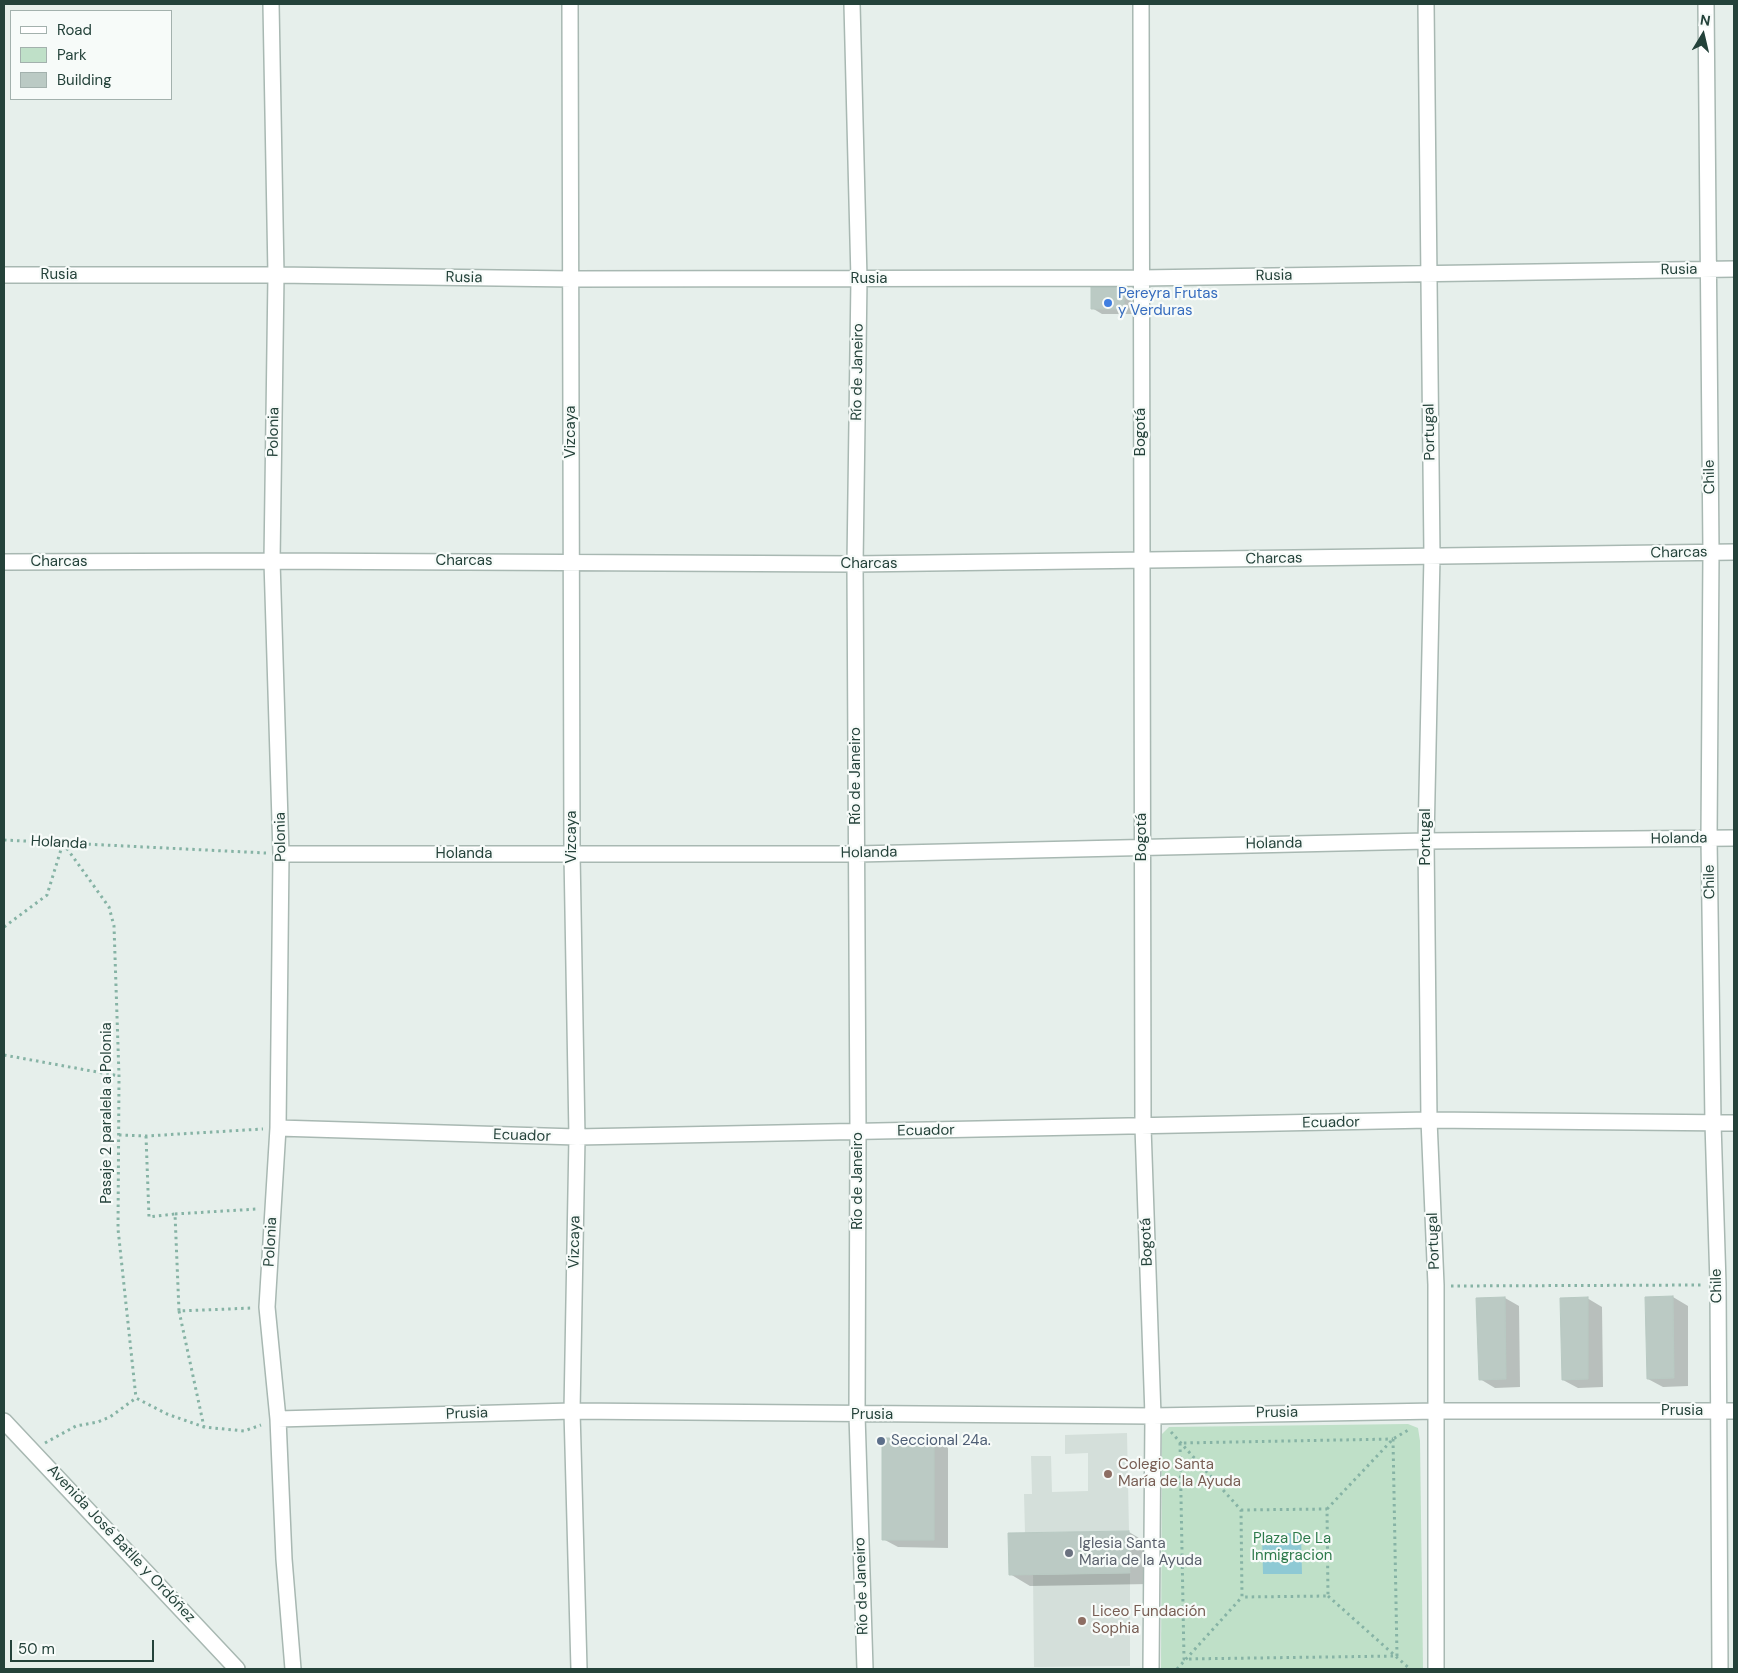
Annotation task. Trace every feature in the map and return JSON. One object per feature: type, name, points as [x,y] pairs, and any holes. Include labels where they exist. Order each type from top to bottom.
[{"type":"street","name":"Polonia","points":[[271,4],[276,275],[272,561],[282,854],[278,1128],[267,1307],[278,1419],[284,1559],[293,1669]]},
{"type":"street","name":"Vizcaya","points":[[570,4],[572,279],[570,562],[572,854],[577,1137],[572,1411],[579,1669]]},
{"type":"street","name":"Río de Janeiro","points":[[852,4],[859,279],[854,564],[858,1132],[857,1415],[865,1669]]},
{"type":"street","name":"Bogotá","points":[[1141,4],[1143,1127],[1153,1416],[1151,1669]]},
{"type":"street","name":"Portugal","points":[[1426,4],[1432,556],[1426,842],[1429,1120],[1436,1285],[1436,1669]]},
{"type":"street","name":"Chile","points":[[1706,4],[1711,552],[1709,838],[1713,1123],[1718,1284],[1717,1411],[1720,1669]]},
{"type":"street","name":"Rusia","points":[[4,275],[859,279],[1141,278],[1734,269]]},
{"type":"street","name":"Charcas","points":[[4,562],[272,561],[854,564],[1734,552]]},
{"type":"street","name":"Holanda","points":[[282,854],[857,854],[1142,847],[1734,838]]},
{"type":"street","name":"Ecuador","points":[[278,1128],[577,1137],[1429,1120],[1734,1123]]},
{"type":"street","name":"Prusia","points":[[278,1419],[572,1411],[857,1415],[1153,1416],[1437,1411],[1734,1411]]},
{"type":"street","name":"Avenida José Batlle y Ordóñez","points":[[4,1421],[237,1669]]},
{"type":"path","name":"Holanda","points":[[4,840],[282,854]]},
{"type":"path","points":[[4,927],[47,895],[63,843]]},
{"type":"path","name":"Pasaje 2 paralela a Polonia","points":[[63,843],[109,907],[114,926],[119,1076],[118,1230],[128,1340],[136,1398]]},
{"type":"path","points":[[4,1055],[119,1076]]},
{"type":"path","points":[[119,1135],[146,1136],[278,1128]]},
{"type":"path","points":[[146,1136],[149,1217],[272,1208]]},
{"type":"path","points":[[175,1214],[179,1310],[204,1427]]},
{"type":"path","points":[[1436,1285],[1718,1284]]},
{"type":"path","points":[[179,1310],[267,1307]]},
{"type":"path","points":[[33,1450],[76,1426],[98,1422],[110,1417],[136,1398],[167,1414],[204,1427],[244,1431],[278,1419]]},
{"type":"path","points":[[1180,1443],[1393,1440]]},
{"type":"path","points":[[1241,1510],[1326,1509],[1393,1440]]},
{"type":"path","points":[[1393,1440],[1397,1656]]},
{"type":"path","points":[[1177,1669],[1184,1659],[1242,1597],[1241,1510],[1180,1443]]},
{"type":"path","points":[[1180,1443],[1184,1659]]},
{"type":"path","points":[[1326,1509],[1328,1596]]},
{"type":"path","points":[[1242,1597],[1328,1596],[1410,1669]]},
{"type":"path","points":[[1184,1659],[1397,1656]]},
{"type":"shaded area","name":"Colegio Santa María de la Ayuda","points":[[1127,1433],[1129,1531],[1025,1533],[1024,1494],[1032,1494],[1031,1456],[1051,1456],[1052,1492],[1088,1491],[1088,1453],[1065,1454],[1065,1435]]},
{"type":"shaded area","name":"Liceo Fundación Sophia","points":[[1130,1573],[1130,1666],[1034,1667],[1033,1575]]},
{"type":"green space","name":"Plaza De La Inmigracion","points":[[1408,1424],[1418,1428],[1420,1441],[1423,1669],[1161,1669],[1162,1434],[1169,1427]]},
{"type":"water","points":[[1301,1533],[1302,1574],[1263,1574],[1262,1534]]},
{"type":"building","name":"Pereyra Frutas y Verduras","points":[[1091,287],[1116,287],[1124,296],[1124,309],[1091,309]]},
{"type":"building","points":[[1673,1296],[1674,1378],[1647,1379],[1645,1297]]},
{"type":"building","points":[[1505,1297],[1506,1379],[1479,1380],[1476,1298]]},
{"type":"building","points":[[1588,1297],[1588,1379],[1562,1380],[1560,1298]]},
{"type":"building","points":[[882,1438],[934,1438],[934,1540],[882,1540]]},
{"type":"building","name":"Iglesia Santa Maria de la Ayuda","points":[[1129,1531],[1130,1573],[1009,1575],[1008,1533]]},
{"type":"place","name":"Pereyra Frutas y Verduras","points":[[1108,303]]},
{"type":"place","name":"Seccional 24a.","points":[[881,1441]]},
{"type":"place","name":"Colegio Santa María de la Ayuda","points":[[1108,1474]]},
{"type":"place","name":"Iglesia Santa Maria de la Ayuda","points":[[1069,1553]]},
{"type":"place","name":"Liceo Fundación Sophia","points":[[1082,1621]]}]
